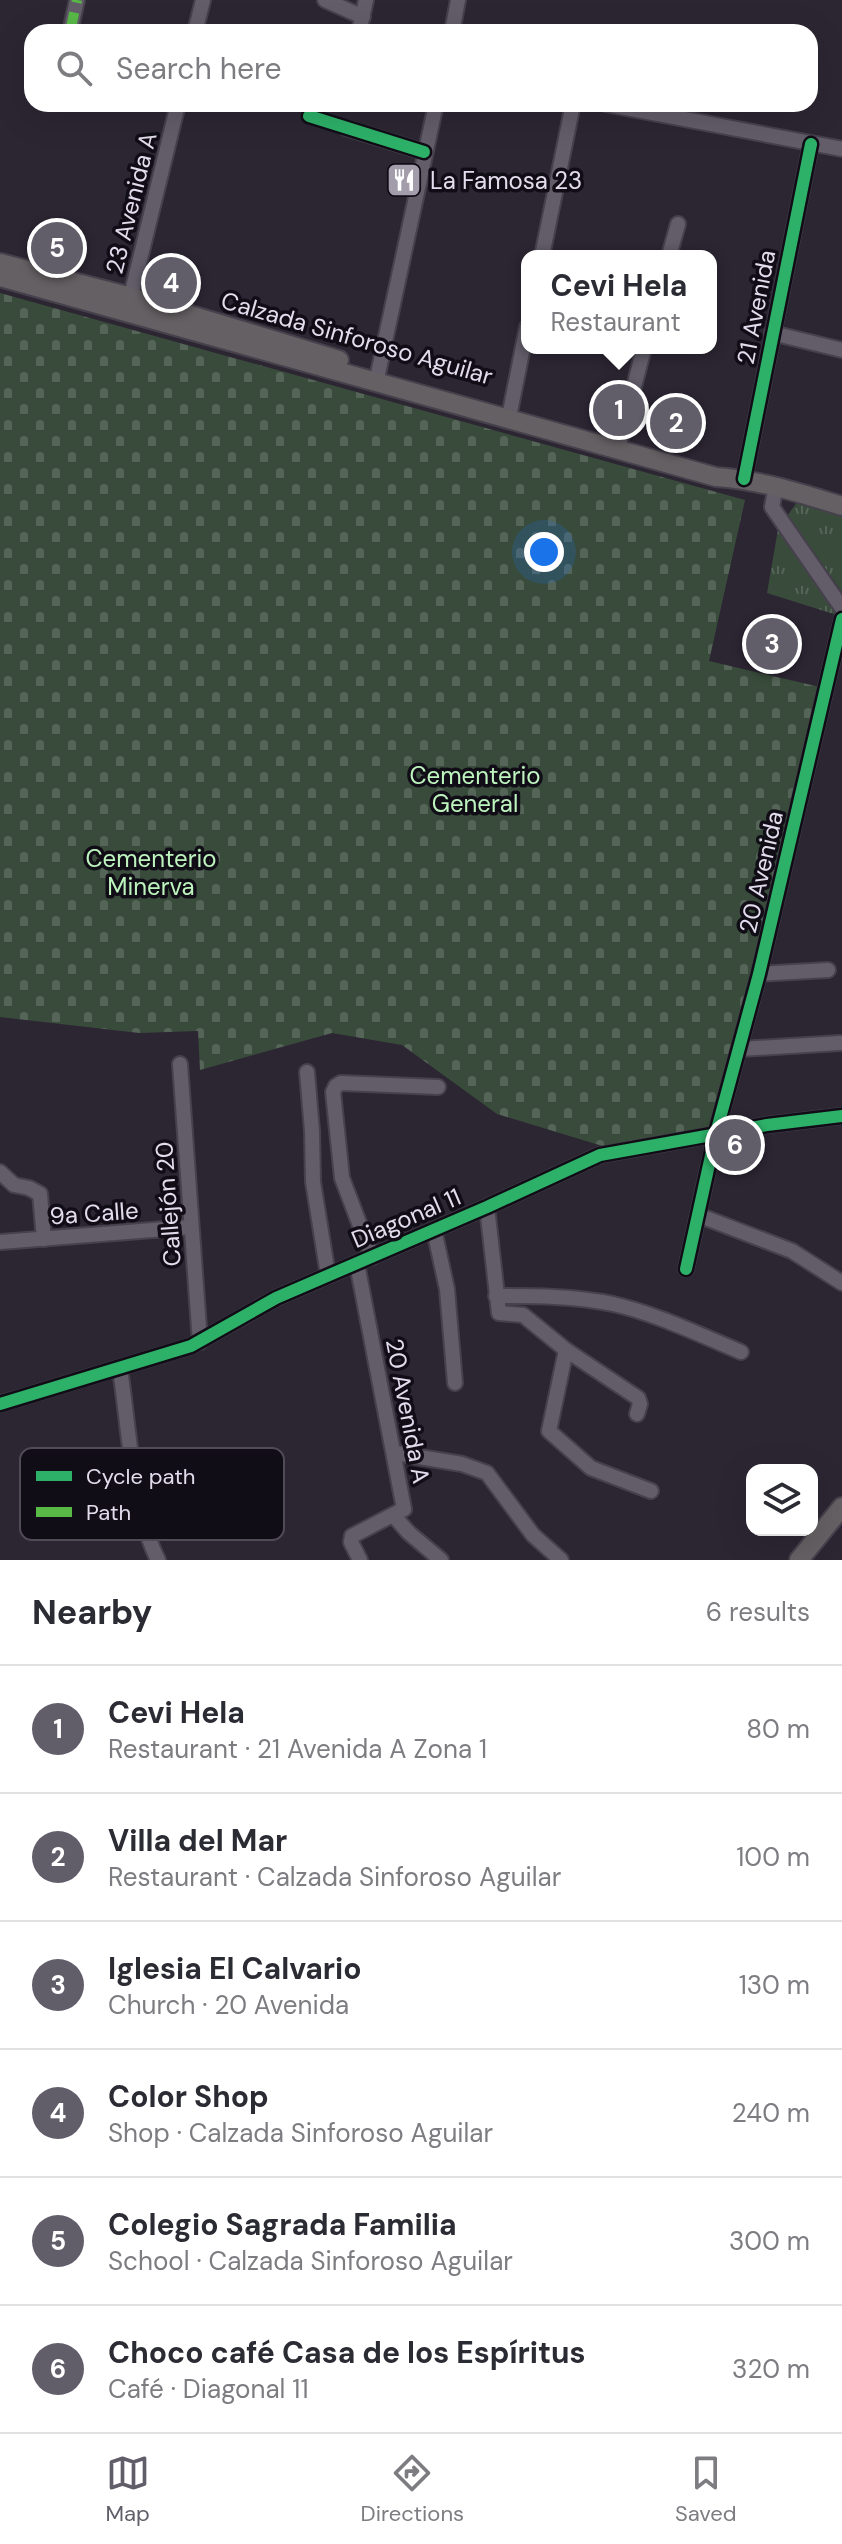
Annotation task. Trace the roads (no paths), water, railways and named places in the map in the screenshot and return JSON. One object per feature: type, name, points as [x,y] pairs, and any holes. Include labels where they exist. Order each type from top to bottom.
[{"type":"main road","name":"Calzada Sinforoso Aguilar","points":[[0,263],[129,305],[377,377],[620,442],[716,477],[776,485],[841,501]]},
{"type":"main road","name":"Calzada Sinforoso Aguilar","points":[[0,277],[129,305]]},
{"type":"main road","points":[[799,1560],[842,1507]]},
{"type":"street","points":[[72,24],[77,0]]},
{"type":"street","points":[[197,24],[203,0]]},
{"type":"street","points":[[325,0],[361,24],[366,0]]},
{"type":"street","points":[[454,24],[458,0]]},
{"type":"street","name":"23 Avenida A","points":[[129,305],[176,112]]},
{"type":"street","points":[[377,377],[434,112]]},
{"type":"street","points":[[543,250],[571,112]]},
{"type":"street","points":[[646,112],[842,149]]},
{"type":"street","points":[[346,128],[424,152]]},
{"type":"street","name":"21 Avenida","points":[[744,479],[811,144]]},
{"type":"street","points":[[671,250],[678,224]]},
{"type":"street","points":[[772,333],[842,350]]},
{"type":"street","points":[[510,412],[522,354]]},
{"type":"street","points":[[620,442],[642,354]]},
{"type":"street","points":[[776,485],[772,507],[842,608]]},
{"type":"street","name":"20 Avenida","points":[[686,1269],[716,1133],[836,669],[842,619]]},
{"type":"street","points":[[759,974],[828,970]]},
{"type":"street","points":[[740,1049],[840,1043]]},
{"type":"street","name":"Callejón 20","points":[[180,1064],[200,1342]]},
{"type":"street","points":[[307,1072],[314,1192],[328,1275]]},
{"type":"street","points":[[372,1257],[342,1178],[333,1092],[341,1083],[438,1087]]},
{"type":"street","name":"Diagonal 11","points":[[0,1404],[176,1352],[200,1342],[276,1298],[600,1155],[716,1133],[842,1116]]},
{"type":"street","points":[[0,1172],[14,1185],[40,1194],[44,1239]]},
{"type":"street","points":[[487,1207],[499,1313],[523,1315],[566,1350],[638,1398],[637,1414]]},
{"type":"street","points":[[698,1215],[792,1251],[842,1283]]},
{"type":"street","name":"9a Calle","points":[[0,1242],[191,1227]]},
{"type":"street","points":[[434,1230],[447,1289],[455,1383]]},
{"type":"street","name":"20 Avenida A","points":[[357,1264],[404,1509],[352,1536],[351,1542],[360,1560]]},
{"type":"street","points":[[496,1296],[613,1304],[741,1352]]},
{"type":"street","points":[[566,1350],[549,1431],[591,1468],[651,1491]]},
{"type":"street","points":[[120,1369],[132,1448]]},
{"type":"street","points":[[395,1453],[462,1464],[487,1473],[533,1535],[561,1560]]},
{"type":"street","points":[[394,1516],[441,1560]]},
{"type":"street","points":[[150,1540],[158,1560]]},
{"type":"place","name":"La Famosa 23","points":[[404,180]]},
{"type":"place","name":"Colegio Sagrada Familia","points":[[57,248]]},
{"type":"place","name":"Color Shop","points":[[171,283]]},
{"type":"place","name":"Cevi Hela","points":[[619,410]]},
{"type":"place","name":"Villa del Mar","points":[[676,423]]},
{"type":"place","name":"Iglesia El Calvario","points":[[772,644]]},
{"type":"place","name":"Choco café Casa de los Espíritus","points":[[735,1145]]},
{"type":"park label","name":"Cementerio General","points":[[475,789]]},
{"type":"park label","name":"Cementerio Minerva","points":[[151,872]]}]
